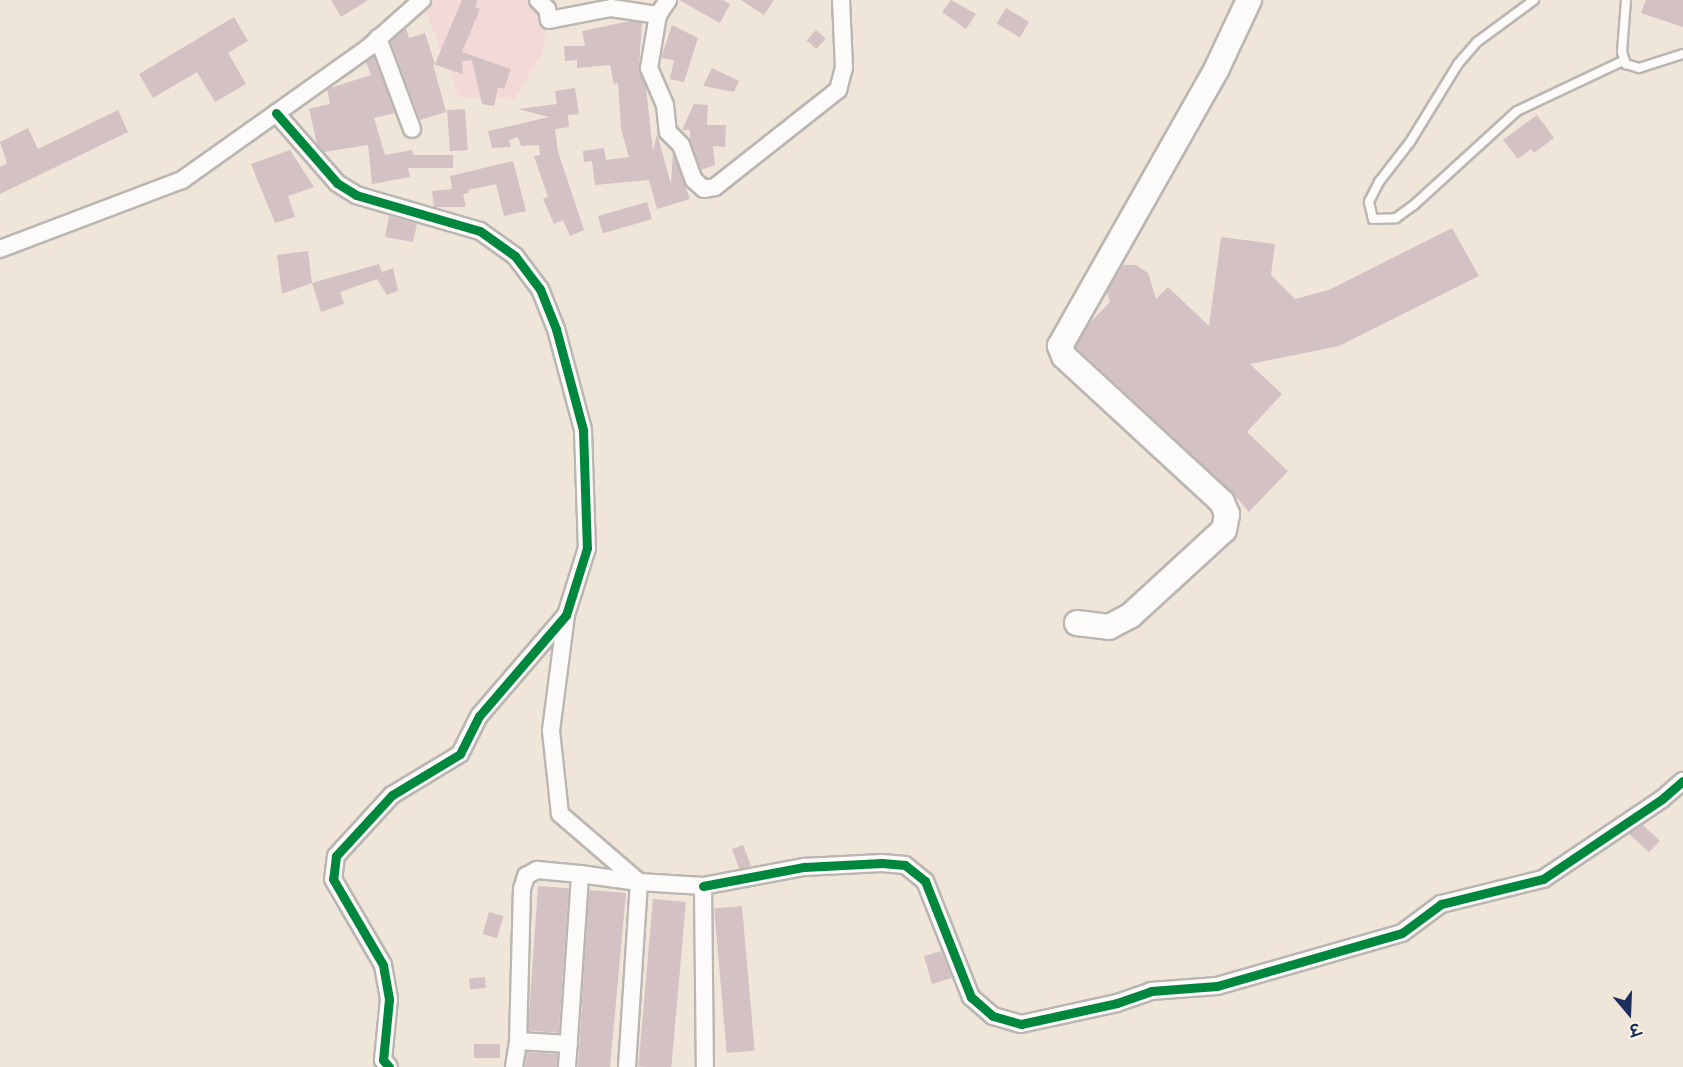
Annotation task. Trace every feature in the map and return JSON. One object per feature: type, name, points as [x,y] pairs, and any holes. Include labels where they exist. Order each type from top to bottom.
[{"type":"street","points":[[0,249],[182,180],[378,38],[422,0]]},
{"type":"street","points":[[538,0],[547,9],[549,20],[611,8],[658,15]]},
{"type":"street","points":[[668,0],[658,15],[649,68],[665,105],[668,132],[681,145],[694,180],[704,189],[715,187],[838,90],[844,68],[841,0]]},
{"type":"street","points":[[1077,623],[1108,627],[1130,616],[1224,530],[1227,514],[1222,502],[1064,356],[1060,346],[1217,68],[1250,0]]},
{"type":"street","points":[[378,38],[412,129]]},
{"type":"street","points":[[276,113],[337,183],[356,195],[480,231],[515,256],[540,289],[556,329],[583,430],[587,548],[566,615],[551,731],[560,814],[639,882]]},
{"type":"street","points":[[389,1067],[384,1060],[390,999],[383,965],[333,879],[336,856],[392,795],[460,754],[479,716],[566,615]]},
{"type":"street","points":[[514,1067],[518,1041],[526,876],[537,870],[639,882],[702,886],[804,867],[882,863],[905,865],[926,880],[971,997],[993,1016],[1020,1024],[1117,1003],[1151,991],[1218,986],[1402,933],[1441,904],[1543,879],[1662,800],[1683,781]]},
{"type":"street","points":[[567,1067],[580,874]]},
{"type":"street","points":[[627,1067],[639,882]]},
{"type":"street","points":[[702,886],[705,1067]]},
{"type":"street","points":[[518,1041],[569,1044]]},
{"type":"lane","points":[[1534,0],[1477,42],[1458,64],[1410,142],[1379,182],[1370,202],[1373,219],[1396,218],[1414,205],[1517,111],[1625,60]]},
{"type":"lane","points":[[1626,0],[1625,60],[1632,67],[1639,68],[1683,54]]},
{"type":"shaded area","points":[[436,0],[549,0],[543,52],[514,99],[459,97],[425,10]]},
{"type":"building","points":[[331,0],[368,0],[341,17]]},
{"type":"building","points":[[462,0],[478,0],[475,7],[480,9],[462,52],[511,69],[504,89],[498,87],[494,106],[482,104],[472,60],[462,61],[463,74],[433,64],[446,112],[420,120],[391,42],[406,28],[409,38],[425,33],[435,64]]},
{"type":"building","points":[[679,0],[723,0],[730,4],[720,23]]},
{"type":"building","points":[[741,0],[774,0],[764,15]]},
{"type":"building","points":[[951,0],[976,14],[966,29],[942,12]]},
{"type":"building","points":[[1646,0],[1683,0],[1683,27],[1641,13]]},
{"type":"building","points":[[1006,8],[1029,22],[1020,37],[997,23]]},
{"type":"building","points":[[234,17],[248,41],[228,53],[246,84],[215,102],[197,72],[153,98],[139,74]]},
{"type":"building","points":[[630,21],[642,23],[639,67],[646,88],[653,151],[657,134],[671,184],[673,153],[690,199],[657,209],[649,180],[595,185],[592,161],[584,162],[583,151],[604,148],[606,160],[629,157],[621,129],[618,83],[614,84],[610,65],[577,68],[577,60],[565,61],[564,46],[585,46],[582,31]]},
{"type":"building","points":[[672,25],[698,38],[684,82],[670,79],[674,60],[661,58]]},
{"type":"building","points":[[816,30],[826,39],[816,49],[807,40]]},
{"type":"building","points":[[374,57],[395,113],[374,118],[385,155],[412,150],[413,155],[453,155],[453,168],[408,168],[410,177],[372,184],[368,145],[324,152],[317,144],[309,109],[330,104],[327,89],[371,75],[366,62]]},
{"type":"building","points":[[712,68],[739,81],[734,92],[703,86]]},
{"type":"building","points":[[575,88],[579,114],[568,115],[569,127],[555,129],[558,152],[584,230],[570,236],[563,220],[554,224],[543,199],[548,197],[534,156],[540,155],[539,145],[521,146],[518,137],[509,140],[511,147],[492,148],[488,131],[549,117],[518,109],[557,104],[555,91]]},
{"type":"building","points":[[694,104],[708,105],[707,125],[726,125],[725,147],[713,146],[715,165],[701,170],[690,140],[690,130],[682,130]]},
{"type":"building","points":[[465,109],[468,150],[450,151],[447,110]]},
{"type":"building","points":[[118,110],[128,132],[0,194],[0,167],[7,163],[0,142],[28,128],[38,149]]},
{"type":"building","points":[[1537,115],[1554,138],[1534,153],[1531,149],[1518,159],[1503,140]]},
{"type":"building","points":[[290,150],[314,187],[288,196],[295,217],[275,223],[251,164]]},
{"type":"building","points":[[513,161],[526,211],[504,216],[496,184],[468,190],[469,193],[463,194],[466,207],[434,207],[432,191],[452,189],[450,176]]},
{"type":"building","points":[[647,202],[652,219],[603,233],[598,216]]},
{"type":"building","points":[[389,216],[417,224],[413,242],[385,237]]},
{"type":"building","points":[[1452,228],[1479,276],[1339,346],[1250,364],[1282,394],[1247,432],[1288,471],[1249,512],[1232,492],[1076,347],[1088,325],[1110,302],[1107,292],[1123,265],[1136,265],[1148,273],[1156,299],[1168,287],[1209,326],[1221,237],[1275,244],[1271,275],[1295,299],[1329,290]]},
{"type":"building","points":[[308,251],[312,283],[282,294],[277,255]]},
{"type":"building","points":[[379,264],[382,272],[393,268],[398,291],[387,295],[377,279],[340,292],[344,304],[321,312],[312,283]]},
{"type":"building","points":[[1643,825],[1660,841],[1649,852],[1629,834]]},
{"type":"building","points":[[743,845],[751,866],[740,870],[732,849]]},
{"type":"building","points":[[538,886],[569,888],[559,1033],[528,1031]]},
{"type":"building","points":[[589,890],[626,893],[610,1067],[578,1067]]},
{"type":"building","points":[[653,899],[686,902],[671,1067],[638,1066]]},
{"type":"building","points":[[742,906],[755,1050],[727,1053],[714,908]]},
{"type":"building","points":[[489,912],[503,916],[497,938],[483,934]]},
{"type":"building","points":[[941,951],[952,978],[932,984],[924,956]]},
{"type":"building","points":[[485,977],[486,988],[470,989],[469,978]]},
{"type":"building","points":[[474,1044],[500,1044],[500,1058],[474,1058]]},
{"type":"building","points":[[527,1052],[557,1054],[557,1067],[525,1067]]},
{"type":"cycle path","points":[[276,113],[337,183],[356,195],[480,231],[515,256],[540,289],[556,329],[583,430],[587,548],[566,615],[479,716],[460,754],[392,795],[336,856],[333,879],[383,965],[389,999],[383,1060],[389,1067]]},
{"type":"cycle path","points":[[703,886],[804,867],[882,863],[905,865],[925,881],[971,997],[993,1016],[1021,1024],[1117,1003],[1151,991],[1217,986],[1402,933],[1441,904],[1543,879],[1662,799],[1683,781]]}]
